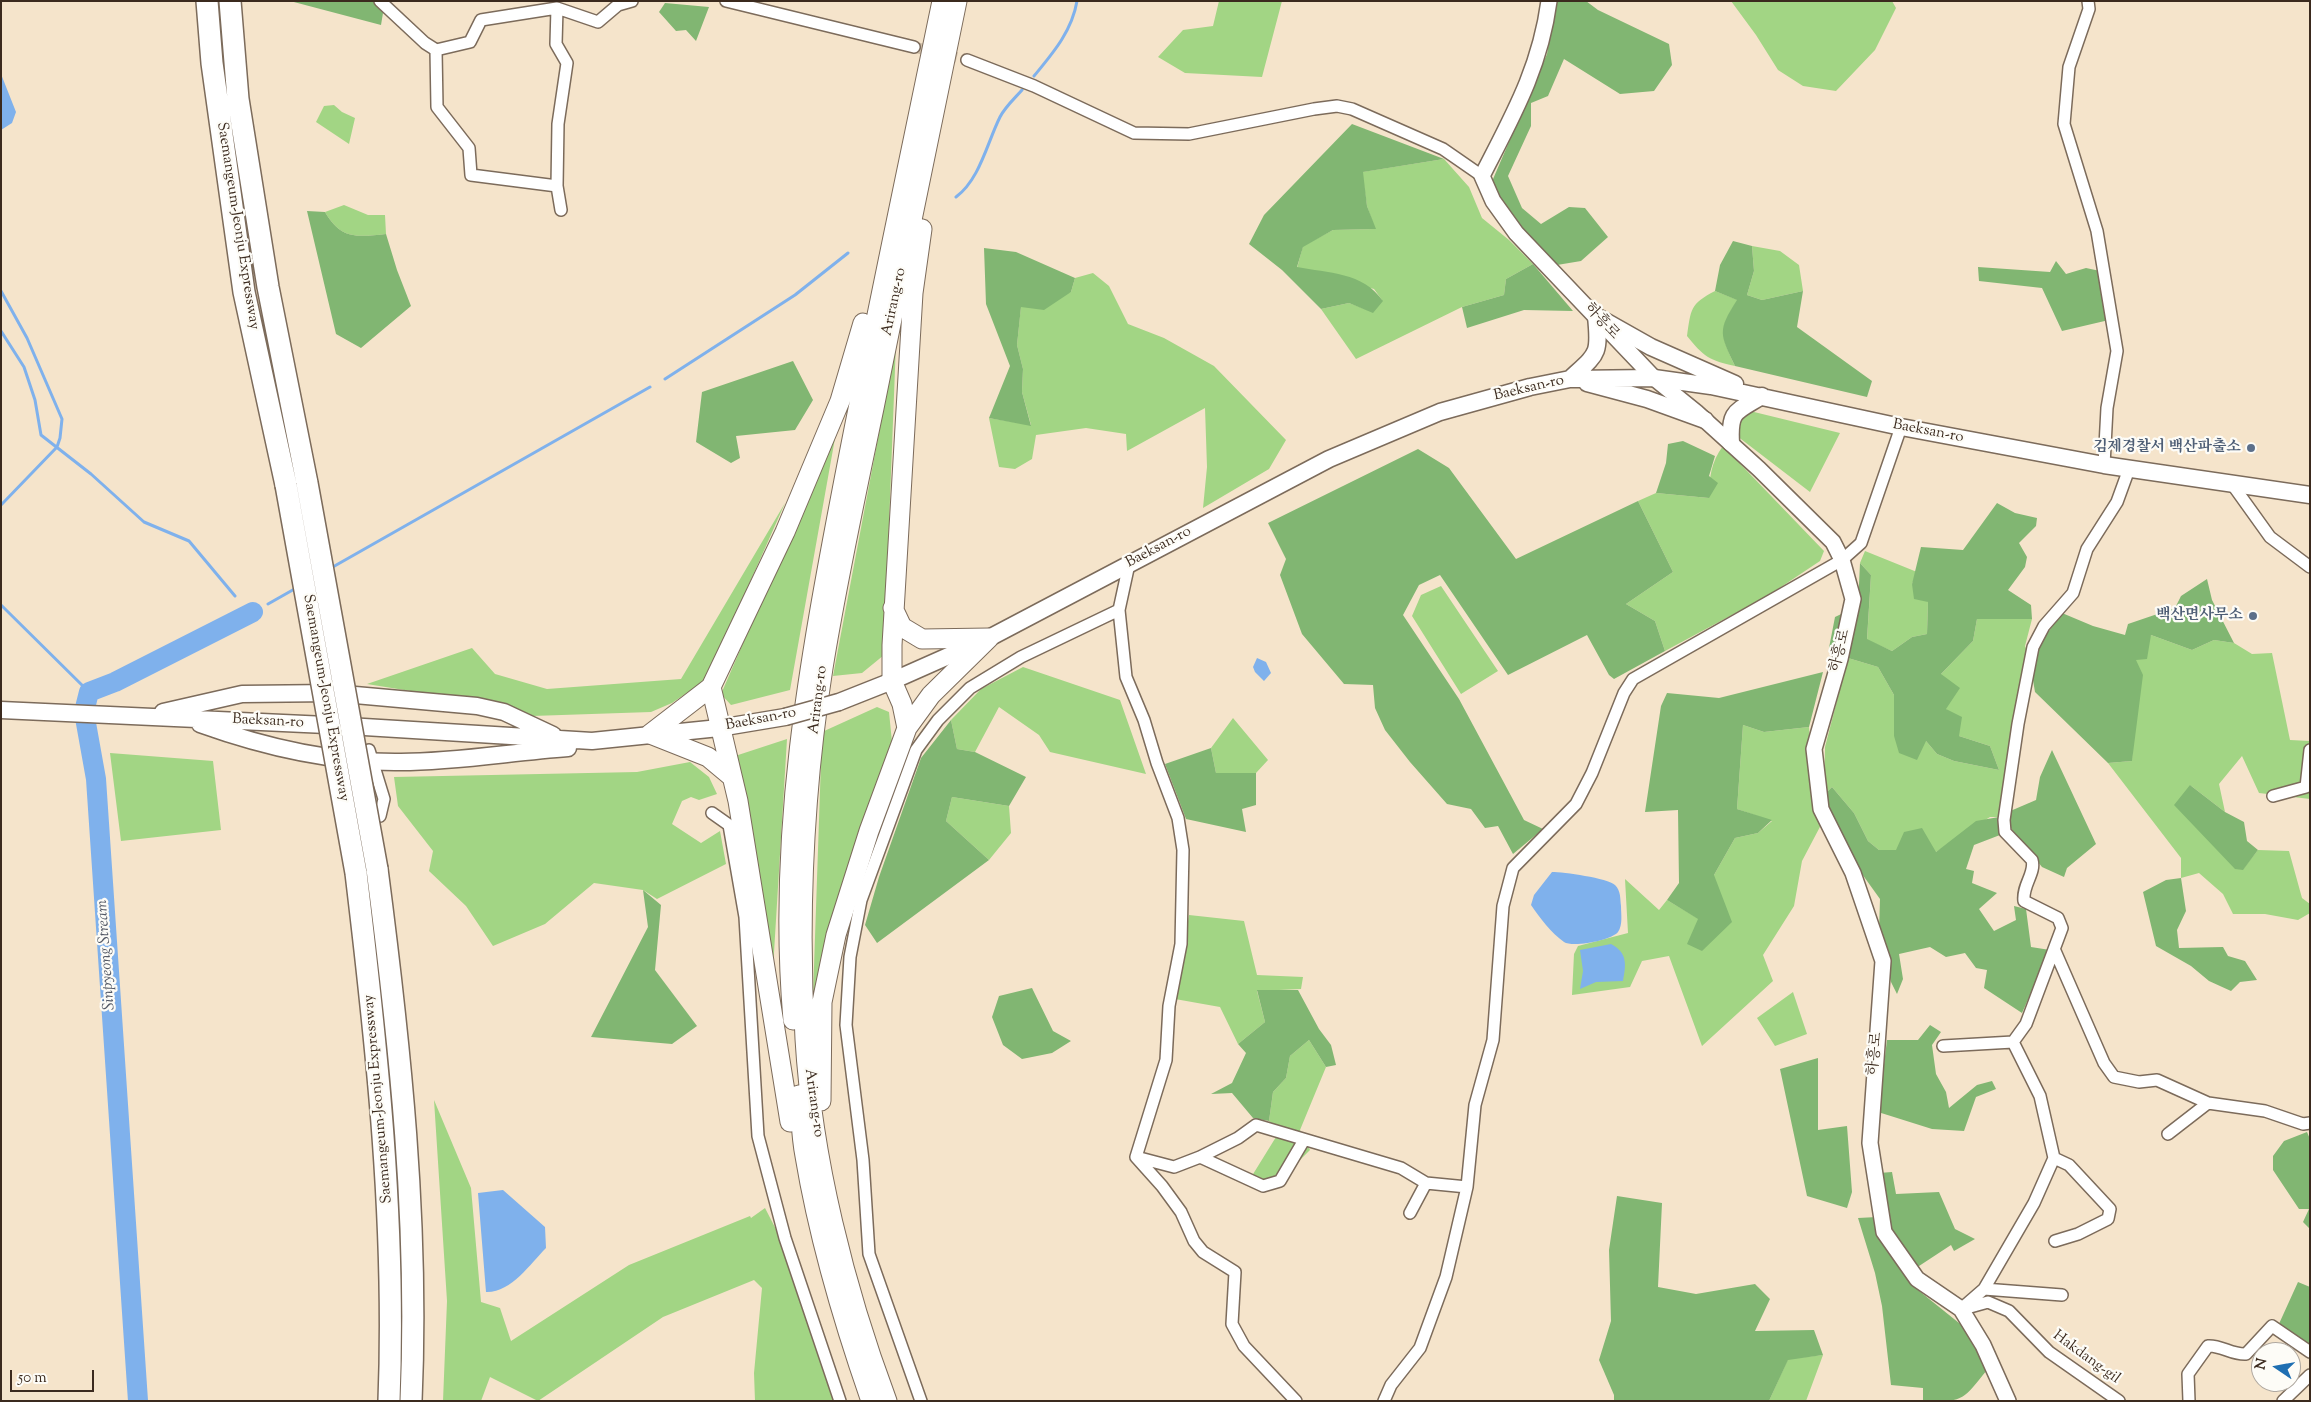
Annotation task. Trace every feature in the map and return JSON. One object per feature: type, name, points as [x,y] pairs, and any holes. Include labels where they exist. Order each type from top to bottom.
[{"type":"highway","name":"Saemangeum-Jeonju Expressway","points":[[207,1],[212,64],[244,292],[286,485],[356,873],[375,1030],[387,1186],[391,1333],[389,1401]]},
{"type":"highway","name":"Saemangeum-Jeonju Expressway","points":[[230,1],[238,99],[268,287],[308,483],[377,869],[398,1029],[409,1179],[414,1342],[411,1401]]},
{"type":"highway","name":"Arirang-ro","points":[[871,1401],[843,1320],[815,1210],[804,1154],[789,973],[789,870],[794,797],[809,669],[879,300],[942,1]]},
{"type":"highway","name":"Arirang-ro","points":[[887,1401],[867,1349],[843,1264],[823,1172],[813,1108],[805,1041],[803,966],[805,849],[815,731],[835,598],[957,1]]},
{"type":"highway","points":[[907,728],[902,704],[892,681],[893,608],[913,293],[928,185],[922,170]]},
{"type":"highway","points":[[650,734],[711,687],[785,532],[840,401],[867,312],[879,300]]},
{"type":"highway","points":[[893,608],[902,627],[922,639],[989,638]]},
{"type":"highway","points":[[813,1108],[823,1099],[822,1002],[836,935],[896,754],[907,728],[931,695],[989,638]]},
{"type":"highway","points":[[711,687],[719,728],[732,777],[794,1147],[804,1154]]},
{"type":"highway","points":[[650,734],[708,757],[732,777]]},
{"type":"main road","points":[[1570,379],[1595,356],[1598,350],[1596,316]]},
{"type":"main road","points":[[1596,316],[1651,347],[1762,396]]},
{"type":"main road","name":"Baeksan-ro","points":[[1,710],[348,726],[592,741],[719,728],[785,717],[839,702],[989,638],[1329,460],[1440,412],[1530,387],[1570,379],[1654,378],[1762,396],[1901,427],[2104,465],[2310,495]]},
{"type":"main road","points":[[1570,379],[1647,399],[1705,420]]},
{"type":"main road","points":[[1731,443],[1730,424],[1733,416],[1762,396]]},
{"type":"main road","points":[[146,717],[242,694],[477,706],[504,712],[562,739]]},
{"type":"main road","points":[[184,718],[274,748],[327,756],[371,755],[400,762],[468,758],[577,747],[592,741]]},
{"type":"street","points":[[380,1],[425,43],[436,50],[470,42],[482,20],[557,8],[598,22],[618,5],[632,1]]},
{"type":"street","points":[[726,1],[771,6],[914,47]]},
{"type":"street","points":[[967,60],[1034,86],[1134,133],[1189,134],[1337,106],[1352,109],[1443,149],[1482,176],[1524,93],[1545,30],[1549,1]]},
{"type":"street","points":[[2088,1],[2089,9],[2069,67],[2064,124],[2097,231],[2118,351],[2107,408],[2104,465]]},
{"type":"street","points":[[557,8],[556,44],[567,63],[558,124],[557,186],[561,210]]},
{"type":"street","points":[[436,50],[437,107],[469,148],[471,175],[557,186]]},
{"type":"street","name":"하흥로","points":[[1482,176],[1493,201],[1516,233],[1654,378],[1731,443],[1833,542],[1842,560],[1853,598],[1840,659],[1814,749],[1821,809],[1853,873],[1883,961],[1882,998],[1873,1069],[1871,1152],[1884,1232],[1917,1279],[1961,1309],[1983,1345],[2008,1401]]},
{"type":"street","points":[[1384,1401],[1391,1385],[1420,1348],[1446,1277],[1468,1187],[1475,1105],[1492,1040],[1503,906],[1514,868],[1576,804],[1592,773],[1624,693],[1633,679],[1842,560],[1862,543],[1901,427]]},
{"type":"street","points":[[2013,1042],[2026,1024],[2045,970],[2055,951],[2062,928],[2058,918],[2024,901],[2023,891],[2034,866],[2032,860],[2005,832],[2004,820],[2018,724],[2033,647],[2044,626],[2074,593],[2087,549],[2117,502],[2129,469]]},
{"type":"street","points":[[2232,484],[2270,536],[2310,567]]},
{"type":"street","points":[[1129,564],[1120,610],[1126,677],[1144,720],[1157,763],[1178,818],[1183,850],[1181,944],[1169,1006],[1166,1060],[1136,1157]]},
{"type":"street","points":[[921,1401],[869,1254],[863,1160],[846,1025],[850,957],[862,900],[916,750],[938,720],[970,688],[1021,657],[1120,610]]},
{"type":"street","points":[[2273,796],[2306,787],[2310,750]]},
{"type":"street","points":[[371,755],[384,799],[380,816]]},
{"type":"street","points":[[712,813],[729,825],[745,917],[758,1136],[784,1238],[840,1401]]},
{"type":"street","points":[[2055,951],[2104,1063],[2114,1077],[2139,1082],[2157,1080],[2208,1103],[2265,1111],[2303,1124],[2310,1123]]},
{"type":"street","points":[[1943,1046],[2013,1042]]},
{"type":"street","points":[[1961,1309],[1984,1289],[2034,1203],[2054,1158],[2040,1096],[2013,1042]]},
{"type":"street","points":[[2168,1134],[2208,1103]]},
{"type":"street","points":[[1136,1157],[1174,1167],[1200,1157],[1238,1138],[1256,1125],[1401,1168],[1426,1183],[1468,1187]]},
{"type":"street","points":[[1200,1157],[1263,1186],[1280,1181],[1304,1140]]},
{"type":"street","points":[[1136,1157],[1162,1186],[1181,1212],[1194,1241],[1203,1252],[1236,1272],[1232,1324],[1244,1346],[1296,1401]]},
{"type":"street","points":[[2054,1158],[2069,1165],[2110,1209],[2108,1220],[2078,1234],[2055,1241]]},
{"type":"street","points":[[1410,1213],[1426,1183]]},
{"type":"street","points":[[1984,1289],[2062,1295]]},
{"type":"street","name":"Hakdang-gil","points":[[1961,1309],[1988,1302],[2009,1311],[2049,1352],[2119,1401]]},
{"type":"street","points":[[2190,1401],[2188,1374],[2208,1346],[2215,1345],[2237,1355],[2246,1354],[2272,1326],[2310,1352]]},
{"type":"street","points":[[2283,1401],[2310,1375]]},
{"type":"green space","points":[[290,1],[378,1],[383,13],[381,25]]},
{"type":"green space","points":[[1219,1],[1282,1],[1262,77],[1185,73],[1158,57],[1183,30],[1213,26]]},
{"type":"green space","points":[[1556,1],[1586,1],[1598,10],[1669,44],[1672,65],[1654,91],[1620,94],[1564,59],[1548,96],[1531,103],[1531,126],[1508,176],[1522,208],[1541,224],[1569,207],[1585,208],[1608,237],[1581,261],[1557,265],[1520,227],[1490,186],[1547,54]]},
{"type":"green space","points":[[1731,1],[1892,1],[1896,8],[1875,50],[1836,91],[1803,86],[1778,70],[1756,35]]},
{"type":"green space","points":[[665,3],[709,7],[696,41],[686,30],[676,31],[659,12]]},
{"type":"green space","points":[[334,105],[342,112],[355,118],[349,144],[316,122],[324,106]]},
{"type":"green space","points":[[1352,124],[1444,159],[1363,172],[1367,206],[1376,229],[1333,230],[1303,247],[1297,267],[1344,275],[1365,284],[1375,291],[1383,301],[1373,313],[1349,303],[1321,309],[1282,270],[1249,244],[1264,215]]},
{"type":"green space","points":[[1444,159],[1469,187],[1482,218],[1509,240],[1533,264],[1506,279],[1504,295],[1462,307],[1356,359],[1321,309],[1349,303],[1373,312],[1382,300],[1374,289],[1297,268],[1303,246],[1333,230],[1375,229],[1367,206],[1362,172]]},
{"type":"green space","points":[[344,205],[368,215],[385,215],[386,234],[359,236],[351,235],[337,228],[325,212]]},
{"type":"green space","points":[[307,211],[325,212],[337,228],[351,235],[386,234],[411,306],[361,348],[336,334]]},
{"type":"green space","points":[[1733,241],[1752,246],[1754,271],[1747,295],[1762,300],[1803,291],[1797,327],[1872,381],[1867,397],[1735,366],[1726,347],[1723,333],[1726,319],[1737,300],[1715,291],[1720,265]]},
{"type":"green space","points":[[1752,246],[1780,251],[1799,265],[1803,291],[1762,300],[1747,295],[1754,271]]},
{"type":"green space","points":[[984,248],[1016,252],[1075,278],[1071,292],[1044,310],[1021,307],[1017,345],[1023,369],[1022,392],[1031,426],[989,418],[1010,366],[986,304]]},
{"type":"green space","points":[[2056,261],[2066,274],[2086,268],[2100,271],[2109,320],[2062,331],[2042,288],[1979,281],[1978,267],[2050,272]]},
{"type":"green space","points":[[1533,264],[1573,311],[1524,310],[1467,328],[1462,307],[1504,295],[1506,279]]},
{"type":"green space","points":[[1093,273],[1109,286],[1128,324],[1164,338],[1214,366],[1286,440],[1269,469],[1203,508],[1207,467],[1205,408],[1127,451],[1126,434],[1086,428],[1036,435],[1032,459],[1015,469],[999,467],[989,418],[1031,425],[1022,392],[1023,369],[1017,345],[1021,306],[1071,292],[1075,278]]},
{"type":"green space","points":[[1715,291],[1738,300],[1727,318],[1724,333],[1727,347],[1735,366],[1708,357],[1687,336],[1693,308]]},
{"type":"green space","points":[[896,343],[884,655],[862,673],[833,676]]},
{"type":"green space","points":[[793,361],[813,400],[795,430],[736,436],[740,458],[731,463],[696,442],[702,392]]},
{"type":"green space","points":[[1750,411],[1840,433],[1810,492],[1737,436],[1736,424]]},
{"type":"green space","points":[[837,427],[790,690],[731,705],[721,694]]},
{"type":"green space","points":[[1683,441],[1715,456],[1709,476],[1718,483],[1709,498],[1656,493],[1666,463],[1668,444]]},
{"type":"green space","points":[[1723,446],[1824,551],[1820,561],[1769,595],[1665,651],[1655,621],[1626,604],[1673,572],[1638,501],[1656,493],[1709,498],[1712,471],[1716,458]]},
{"type":"green space","points":[[1418,449],[1449,468],[1516,559],[1638,501],[1673,572],[1626,604],[1655,621],[1665,651],[1614,679],[1609,675],[1587,635],[1508,675],[1440,575],[1419,585],[1403,615],[1459,699],[1524,820],[1543,829],[1513,854],[1498,826],[1485,828],[1471,809],[1447,804],[1410,762],[1385,730],[1375,708],[1373,685],[1344,684],[1302,634],[1280,575],[1286,559],[1268,523]]},
{"type":"green space","points":[[785,503],[707,679],[672,703],[651,712],[532,716],[429,694],[367,684],[472,648],[495,674],[547,689],[681,679]]},
{"type":"green space","points":[[1997,503],[2015,513],[2037,518],[2036,526],[2019,543],[2027,557],[2025,567],[2008,590],[2031,605],[2032,619],[1977,619],[1973,641],[1941,674],[1960,688],[1946,709],[1962,717],[1959,736],[1990,746],[1999,770],[1954,761],[1937,754],[1926,741],[1917,760],[1899,753],[1894,736],[1894,695],[1878,667],[1848,658],[1829,648],[1835,617],[1858,606],[1860,563],[1871,575],[1867,639],[1892,651],[1912,637],[1927,634],[1928,602],[1914,599],[1912,584],[1921,547],[1963,550]]},
{"type":"green space","points":[[1865,551],[1917,572],[1912,584],[1928,602],[1927,634],[1912,637],[1892,651],[1867,640],[1871,575],[1860,563]]},
{"type":"green space","points":[[2207,579],[2212,600],[2234,643],[2214,640],[2192,650],[2151,635],[2147,659],[2136,660],[2143,675],[2132,761],[2108,763],[2035,692],[2032,674],[2038,646],[2062,613],[2093,626],[2125,635],[2128,624],[2175,608],[2181,596]]},
{"type":"green space","points":[[1441,586],[1498,671],[1461,694],[1412,616],[1421,595]]},
{"type":"green space","points":[[1977,619],[2032,619],[2025,646],[2027,651],[1999,817],[1990,817],[1936,852],[1879,850],[1868,841],[1854,813],[1832,787],[1824,795],[1825,747],[1848,658],[1878,667],[1894,695],[1894,736],[1926,741],[1937,754],[1954,761],[1999,770],[1990,746],[1959,736],[1946,709],[1941,674],[1973,641]]},
{"type":"green space","points":[[2151,635],[2192,650],[2214,640],[2234,643],[2252,654],[2272,653],[2290,740],[2310,741],[2310,799],[2259,793],[2242,756],[2219,784],[2225,812],[2190,785],[2243,869],[2258,850],[2289,851],[2302,898],[2310,904],[2310,913],[2298,920],[2265,914],[2233,914],[2223,894],[2199,873],[2181,878],[2181,858],[2108,763],[2132,761],[2136,660]]},
{"type":"green space","points":[[1023,667],[1120,700],[1146,774],[1050,752],[1039,735],[999,707],[975,752],[957,749],[951,720],[981,689]]},
{"type":"green space","points":[[1823,672],[1809,727],[1764,732],[1743,725],[1737,809],[1772,820],[1758,833],[1735,838],[1714,875],[1732,922],[1702,951],[1687,944],[1698,919],[1667,900],[1679,883],[1678,810],[1645,812],[1661,706],[1667,693],[1719,698]]},
{"type":"green space","points":[[877,707],[889,712],[892,742],[858,839],[813,996],[822,732]]},
{"type":"green space","points":[[1233,718],[1268,760],[1256,773],[1216,773],[1211,748]]},
{"type":"green space","points":[[951,720],[957,749],[975,752],[1026,777],[1009,806],[952,797],[946,821],[989,860],[877,943],[865,925],[879,877],[921,758]]},
{"type":"green space","points":[[1743,725],[1764,732],[1809,727],[1815,804],[1822,823],[1802,861],[1794,906],[1763,955],[1773,981],[1702,1046],[1669,956],[1642,961],[1630,987],[1572,995],[1574,954],[1578,946],[1628,933],[1625,879],[1659,910],[1667,900],[1699,919],[1702,951],[1714,875],[1735,838],[1758,833],[1772,821],[1737,809]]},
{"type":"green space","points":[[787,739],[773,969],[732,757]]},
{"type":"green space","points":[[1211,748],[1216,773],[1256,773],[1256,805],[1242,809],[1246,832],[1186,819],[1165,764]]},
{"type":"green space","points":[[2052,750],[2096,844],[2067,868],[2064,877],[2042,867],[2010,827],[2008,812],[2036,800],[2040,777]]},
{"type":"green space","points":[[110,753],[213,761],[221,830],[121,841]]},
{"type":"green space","points":[[690,762],[709,777],[717,794],[699,800],[691,797],[682,801],[672,824],[701,843],[720,831],[726,864],[657,899],[643,890],[594,883],[545,924],[493,946],[466,906],[429,871],[433,851],[398,806],[394,777],[637,772]]},
{"type":"green space","points":[[2190,785],[2225,812],[2244,822],[2247,841],[2258,850],[2243,870],[2235,869],[2174,805]]},
{"type":"green space","points":[[1832,787],[1854,813],[1868,841],[1879,850],[1896,850],[1904,832],[1922,828],[1936,852],[1976,821],[1999,817],[2000,835],[1974,845],[1966,869],[1974,871],[1972,883],[1997,893],[1979,909],[1994,931],[2016,920],[2014,906],[2026,909],[2031,947],[2050,950],[2022,1013],[1984,988],[1987,970],[1976,968],[1965,953],[1946,957],[1930,947],[1899,954],[1903,979],[1897,994],[1891,982],[1879,932],[1880,899],[1857,867],[1828,815],[1824,795]]},
{"type":"green space","points":[[952,797],[1009,806],[1011,833],[989,860],[946,821]]},
{"type":"green space","points":[[2181,878],[2186,911],[2177,930],[2179,948],[2223,947],[2228,956],[2245,961],[2257,980],[2240,982],[2231,991],[2209,981],[2191,966],[2156,946],[2143,892],[2166,880]]},
{"type":"green space","points":[[643,890],[661,905],[655,970],[697,1026],[672,1044],[591,1037],[648,927]]},
{"type":"green space","points":[[1189,915],[1244,921],[1257,975],[1303,977],[1301,989],[1257,991],[1265,1022],[1238,1044],[1220,1007],[1175,999]]},
{"type":"green space","points":[[1032,988],[1053,1031],[1071,1041],[1052,1053],[1022,1059],[1003,1045],[992,1017],[999,996]]},
{"type":"green space","points":[[1257,990],[1298,990],[1319,1029],[1331,1045],[1336,1065],[1326,1067],[1309,1040],[1290,1056],[1286,1078],[1273,1092],[1269,1121],[1253,1118],[1232,1093],[1211,1094],[1232,1083],[1246,1053],[1238,1044],[1265,1022]]},
{"type":"green space","points":[[1793,992],[1807,1034],[1775,1046],[1757,1018]]},
{"type":"green space","points":[[1930,1025],[1941,1032],[1932,1045],[1936,1074],[1946,1092],[1949,1108],[1977,1085],[1992,1081],[1996,1089],[1976,1097],[1964,1131],[1932,1129],[1878,1112],[1887,1040],[1918,1040]]},
{"type":"green space","points":[[1309,1040],[1326,1067],[1300,1130],[1310,1150],[1269,1191],[1250,1179],[1276,1137],[1269,1121],[1273,1092],[1286,1078],[1290,1056]]},
{"type":"green space","points":[[1818,1058],[1818,1130],[1847,1126],[1852,1192],[1847,1208],[1807,1196],[1780,1069]]},
{"type":"green space","points":[[434,1100],[471,1188],[481,1302],[500,1308],[511,1341],[629,1265],[750,1216],[751,1218],[765,1208],[782,1241],[837,1401],[755,1401],[754,1373],[762,1288],[754,1280],[663,1317],[538,1401],[490,1377],[481,1401],[443,1401],[447,1301]]},
{"type":"green space","points":[[2307,1132],[2310,1139],[2310,1229],[2303,1222],[2309,1209],[2299,1209],[2273,1170],[2273,1156],[2284,1141]]},
{"type":"green space","points":[[1892,1172],[1896,1194],[1939,1192],[1955,1229],[1975,1239],[1954,1251],[1951,1245],[1916,1268],[1887,1228],[1879,1173]]},
{"type":"green space","points":[[1617,1196],[1662,1203],[1658,1287],[1696,1294],[1755,1284],[1770,1299],[1755,1331],[1814,1330],[1823,1355],[1788,1360],[1769,1401],[1614,1401],[1614,1395],[1599,1360],[1611,1321],[1609,1250]]},
{"type":"green space","points":[[1877,1217],[1898,1264],[1913,1286],[1964,1327],[1987,1370],[1966,1394],[1955,1400],[1923,1401],[1923,1388],[1891,1385],[1882,1306],[1875,1273],[1858,1218]]},
{"type":"green space","points":[[2298,1282],[2310,1287],[2310,1347],[2278,1326]]},
{"type":"green space","points":[[1823,1355],[1806,1401],[1769,1401],[1788,1359]]},
{"type":"water","points":[[1,74],[16,112],[12,123],[1,130]]},
{"type":"water","points":[[1257,658],[1266,662],[1271,673],[1264,681],[1255,672],[1253,667]]},
{"type":"water","points":[[1552,872],[1595,878],[1611,882],[1615,885],[1619,892],[1621,906],[1621,923],[1618,932],[1608,938],[1583,944],[1569,944],[1555,934],[1531,905],[1534,895]]},
{"type":"water","points":[[1611,944],[1623,955],[1625,970],[1623,981],[1596,982],[1580,989],[1583,971],[1580,950]]},
{"type":"water","points":[[503,1190],[545,1227],[546,1248],[512,1283],[504,1288],[486,1292],[478,1193]]},
{"type":"waterway","points":[[1034,76],[1055,50],[1066,32],[1077,1]]},
{"type":"waterway","points":[[956,197],[971,181],[977,171],[1002,113],[1022,90]]},
{"type":"waterway","points":[[665,379],[795,295],[848,253]]},
{"type":"waterway","points":[[1,291],[27,338],[62,419],[57,447],[1,505]]},
{"type":"waterway","points":[[1,331],[24,367],[35,400],[41,435],[91,474],[144,522],[189,541],[235,596]]},
{"type":"waterway","points":[[331,568],[650,387]]},
{"type":"waterway","points":[[268,604],[298,587]]},
{"type":"waterway","points":[[1,605],[89,692]]},
{"type":"waterway","name":"Sinpyeong Stream","points":[[245,609],[249,614]]},
{"type":"waterway","name":"Sinpyeong Stream","points":[[138,1401],[96,779],[84,712],[89,692],[115,682],[253,612]]},
{"type":"tunnel","points":[[914,47],[967,60]]},
{"type":"place","name":"김제경찰서 백산파출소","points":[[2251,448]]},
{"type":"place","name":"백산면사무소","points":[[2253,616]]}]
